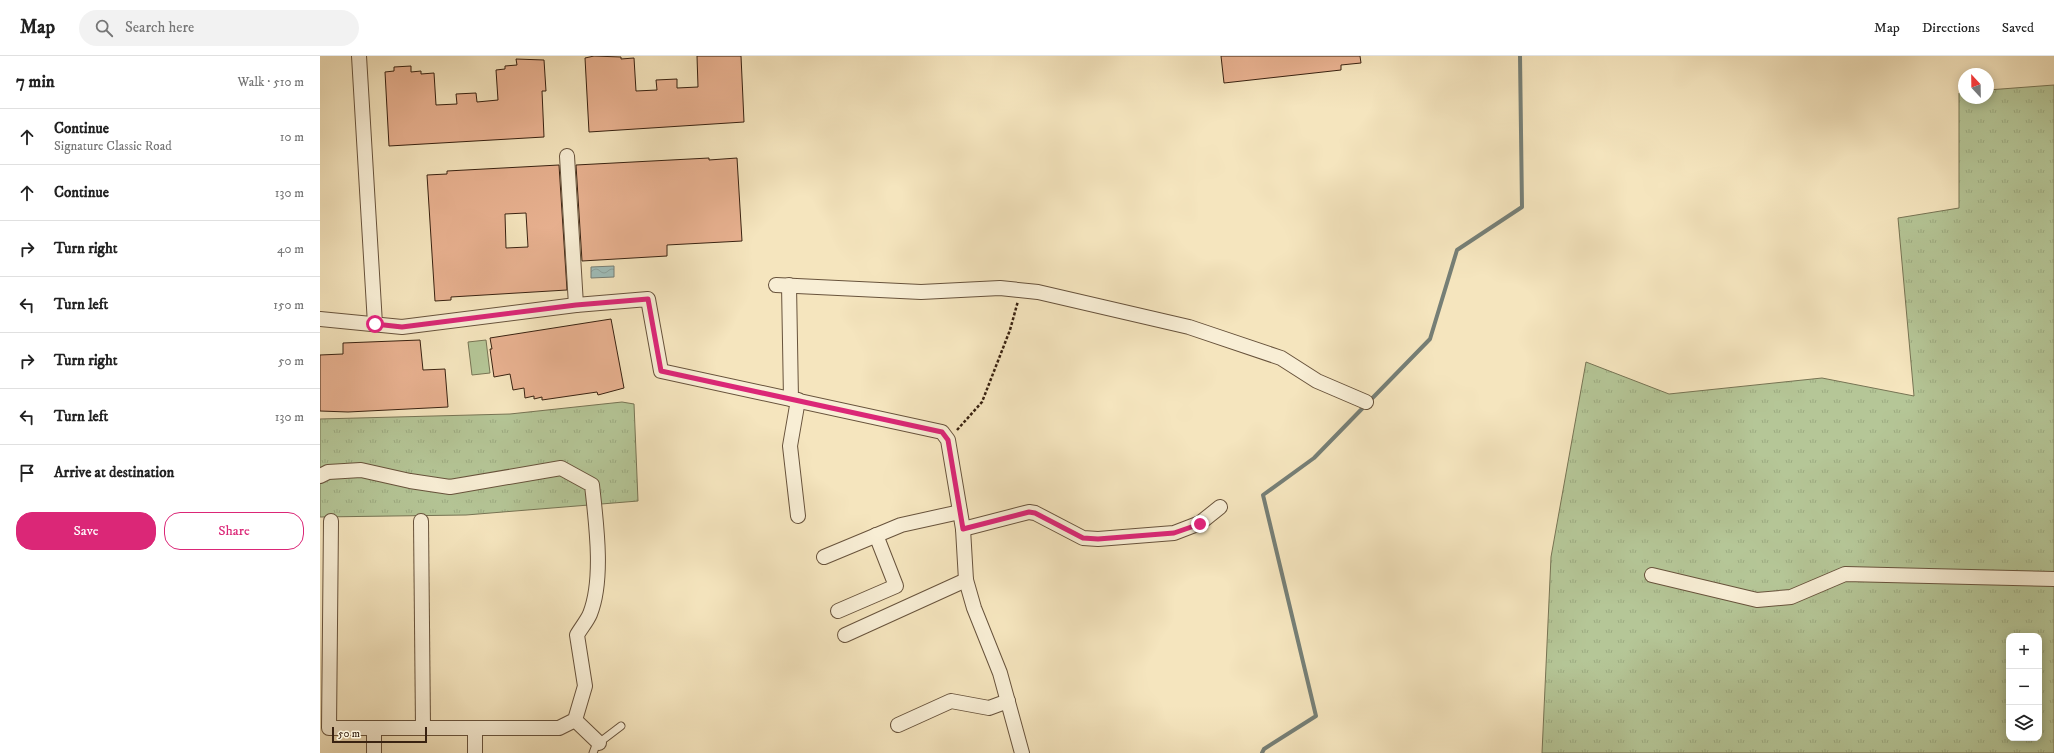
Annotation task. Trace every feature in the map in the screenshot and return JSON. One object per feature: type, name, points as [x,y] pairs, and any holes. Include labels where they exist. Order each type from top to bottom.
[{"type":"street","points":[[358,56],[375,324]]},
{"type":"street","points":[[567,156],[576,305]]},
{"type":"street","points":[[798,516],[790,446],[795,400],[783,285],[921,292],[1000,288],[1038,292],[1189,327],[1281,358],[1317,381],[1366,402]]},
{"type":"street","points":[[322,316],[402,327],[576,305],[648,299],[661,371],[942,432],[948,440],[963,529],[966,580],[974,608],[1000,673],[1022,753]]},
{"type":"street","points":[[320,476],[328,472],[361,470],[410,481],[450,487],[561,468],[592,485],[597,528],[597,590],[590,614],[577,634],[585,686],[575,720],[559,728],[330,728],[331,521]]},
{"type":"street","points":[[963,529],[1029,512],[1035,513],[1083,538],[1098,539],[1174,533],[1200,524],[1220,507]]},
{"type":"street","points":[[824,556],[901,525],[960,512]]},
{"type":"street","points":[[421,521],[423,728]]},
{"type":"street","points":[[838,611],[896,586],[876,535]]},
{"type":"street","points":[[1652,574],[1757,600],[1791,597],[1845,574],[2054,579]]},
{"type":"street","points":[[845,635],[966,580]]},
{"type":"street","points":[[898,725],[950,701],[990,708],[1008,701]]},
{"type":"street","points":[[575,720],[596,748]]},
{"type":"street","points":[[374,728],[374,753]]},
{"type":"street","points":[[475,753],[476,728]]},
{"type":"lane","points":[[596,748],[622,726]]},
{"type":"path","points":[[948,440],[982,402],[1010,330],[1021,290]]},
{"type":"green space","points":[[2054,85],[2054,753],[1542,753],[1551,557],[1586,362],[1669,394],[1822,378],[1914,396],[1898,218],[1959,208],[1959,104],[1994,104],[1994,90]]},
{"type":"green space","points":[[486,340],[490,373],[472,375],[468,342]]},
{"type":"green space","points":[[622,402],[634,404],[638,501],[466,515],[320,517],[320,419],[510,414]]},
{"type":"water","points":[[614,266],[614,277],[591,278],[591,267]]},
{"type":"building","points":[[594,56],[621,57],[621,59],[634,58],[636,91],[657,90],[656,80],[677,79],[677,88],[698,87],[697,56],[741,56],[744,122],[589,132],[585,58]]},
{"type":"building","points":[[1221,56],[1360,56],[1361,63],[1341,65],[1341,70],[1224,83]]},
{"type":"building","points":[[516,59],[544,60],[546,91],[542,91],[544,137],[389,146],[385,72],[394,71],[394,67],[411,66],[411,72],[421,71],[421,74],[434,73],[436,105],[457,104],[456,94],[476,93],[477,102],[498,100],[496,70],[505,69],[505,66],[517,65]]},
{"type":"building","points":[[709,158],[709,160],[737,158],[742,241],[667,245],[667,256],[582,261],[576,165]]},
{"type":"building","points":[[559,165],[567,290],[451,297],[451,300],[435,301],[427,175],[447,174],[447,171]],"holes":[[[526,213],[528,247],[506,248],[505,214]]]},
{"type":"building","points":[[611,319],[624,388],[598,395],[597,392],[542,400],[542,397],[534,399],[534,396],[525,398],[524,388],[513,390],[510,374],[494,377],[490,338]]},
{"type":"building","points":[[420,340],[423,370],[445,369],[448,407],[348,412],[320,411],[320,355],[343,354],[343,343]]},
{"type":"waterway","points":[[1262,753],[1264,749],[1316,716],[1263,495],[1314,458],[1430,339],[1457,250],[1522,207],[1520,56]]},
{"type":"route","points":[[375,324],[402,327],[576,305],[648,299],[661,371],[942,432],[948,440],[963,529],[1029,512],[1035,513],[1083,538],[1098,539],[1174,533],[1200,524]]}]
